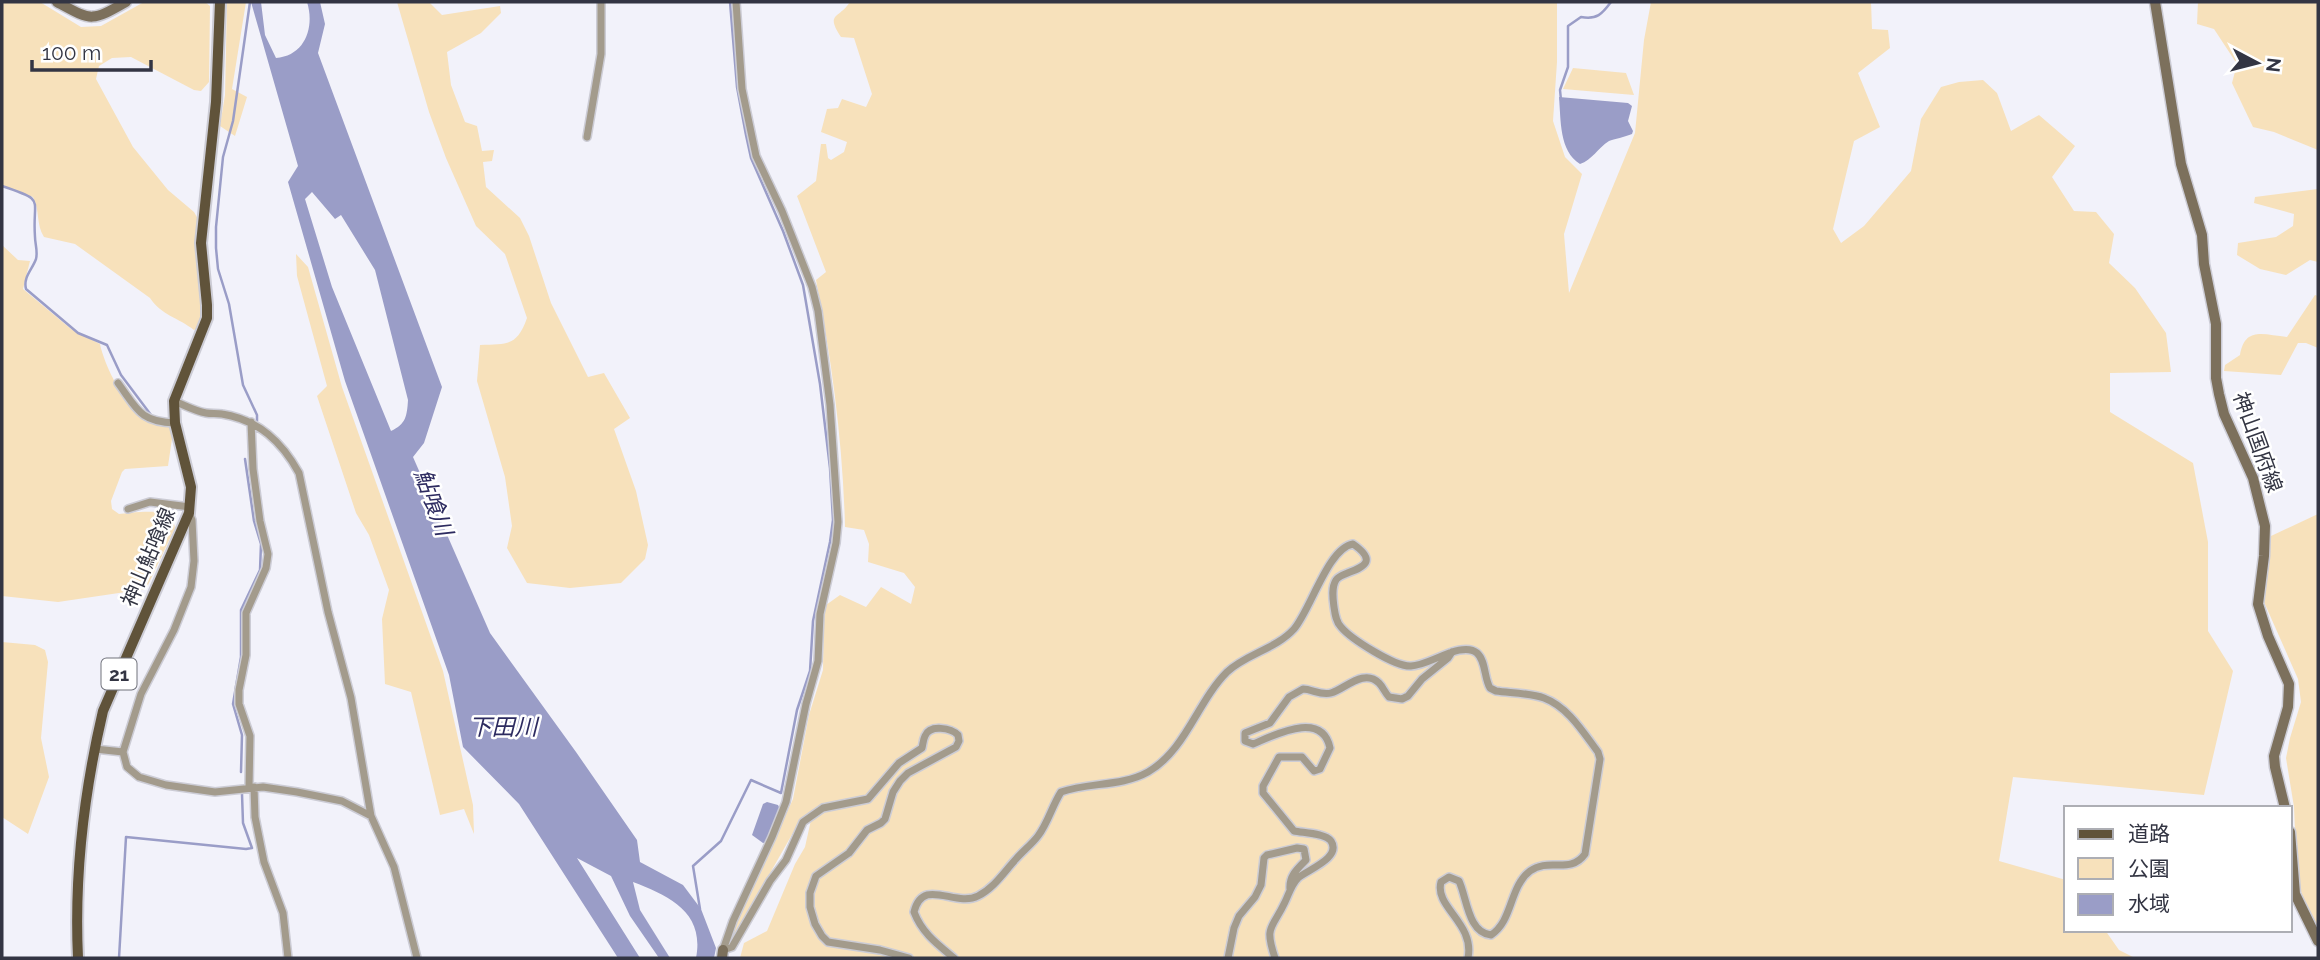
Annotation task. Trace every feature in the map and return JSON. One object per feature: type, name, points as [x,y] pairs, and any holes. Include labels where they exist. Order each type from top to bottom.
[{"type":"main road","points":[[57,2],[84,17],[94,18],[126,2]]},
{"type":"main road","name":"神山鮎喰線","points":[[78,958],[75,907],[80,832],[103,711],[190,510],[191,487],[175,423],[174,401],[207,318],[201,243],[216,102],[219,2]]},
{"type":"main road","name":"神山国府線","points":[[2155,2],[2181,164],[2203,235],[2204,264],[2216,324],[2216,378],[2219,394],[2224,414],[2253,478],[2264,526],[2264,556],[2258,604],[2268,636],[2289,684],[2288,707],[2274,756],[2285,806]]},
{"type":"main road","points":[[2292,888],[2318,941]]},
{"type":"street","points":[[587,137],[601,54],[601,2]]},
{"type":"street","points":[[723,954],[733,921],[786,802],[806,704],[818,661],[820,614],[838,522],[830,405],[818,311],[782,211],[756,156],[743,89],[736,2]]},
{"type":"street","points":[[118,383],[139,412],[151,421],[175,423]]},
{"type":"street","points":[[174,401],[204,413],[224,414],[251,422],[273,436],[288,453],[299,473],[325,598],[351,698],[371,816],[394,867],[417,958]]},
{"type":"street","points":[[251,422],[253,469],[260,521],[268,544],[268,554],[266,568],[246,613],[246,654],[239,704],[250,736],[251,788],[255,817],[264,862],[283,913],[288,958]]},
{"type":"street","points":[[128,509],[150,502],[190,510],[194,561],[191,587],[174,630],[141,694],[123,752],[127,767],[139,776],[166,785],[215,792],[251,788],[297,792],[342,801],[371,816]]},
{"type":"street","points":[[954,958],[925,934],[918,922],[914,912],[920,898],[940,894],[953,899],[971,899],[981,895],[1002,877],[1039,835],[1061,792],[1128,780],[1149,771],[1164,759],[1228,671],[1286,637],[1296,626],[1335,555],[1346,545],[1353,544],[1365,560],[1364,566],[1337,578],[1334,584],[1334,602],[1340,627],[1399,665],[1419,665],[1453,652],[1473,650],[1480,656],[1490,688],[1542,697],[1556,704],[1598,751],[1601,765],[1585,854],[1580,861],[1572,865],[1544,865],[1527,874],[1520,883],[1500,929],[1491,936],[1482,933],[1475,925],[1459,881],[1449,877],[1441,882],[1439,894],[1469,940],[1468,958]]},
{"type":"street","points":[[1275,958],[1269,930],[1290,890],[1295,881],[1319,866],[1333,851],[1329,839],[1290,828],[1263,793],[1263,786],[1279,757],[1302,757],[1314,771],[1320,769],[1329,753],[1330,744],[1318,731],[1310,728],[1286,730],[1253,744],[1245,741],[1245,733],[1270,723],[1289,697],[1303,689],[1331,693],[1354,680],[1371,678],[1378,682],[1389,697],[1402,699],[1453,652]]},
{"type":"street","points":[[723,954],[732,947],[770,881],[786,860],[803,822],[823,808],[868,799],[898,763],[922,748],[928,732],[949,729],[958,735],[956,747],[908,773],[893,792],[885,819],[867,830],[849,853],[816,876],[810,893],[810,907],[815,924],[828,942],[880,950],[909,958]]},
{"type":"street","points":[[94,749],[123,752]]},
{"type":"street","points":[[1228,958],[1239,916],[1261,885],[1264,858],[1297,848],[1304,849],[1306,860],[1292,875],[1289,881],[1290,890]]},
{"type":"green space","points":[[2,2],[40,2],[81,27],[101,26],[144,2],[205,2],[210,6],[209,82],[201,91],[194,90],[131,57],[112,58],[99,66],[96,79],[133,147],[168,190],[194,212],[198,219],[196,244],[203,314],[198,328],[194,330],[165,312],[150,298],[75,244],[44,237],[33,197],[2,186]]},
{"type":"green space","points":[[227,2],[246,2],[232,89],[247,97],[235,136],[220,126],[225,95]]},
{"type":"green space","points":[[397,2],[429,2],[442,15],[500,6],[501,13],[481,33],[447,52],[451,85],[465,122],[477,126],[482,151],[494,150],[492,161],[483,162],[486,187],[520,218],[529,236],[551,303],[588,377],[604,373],[630,418],[614,429],[636,491],[648,545],[645,559],[621,583],[570,588],[527,583],[507,548],[512,526],[505,477],[477,381],[480,345],[510,342],[519,334],[527,318],[505,254],[476,226],[446,158],[429,112]]},
{"type":"green space","points":[[850,2],[1557,2],[1553,121],[1565,157],[1582,174],[1564,234],[1569,293],[1635,133],[1644,40],[1651,2],[1871,2],[1872,29],[1888,30],[1890,48],[1858,73],[1880,127],[1854,141],[1833,229],[1841,243],[1864,226],[1911,171],[1921,119],[1941,87],[1983,80],[1997,93],[2011,131],[2039,115],[2075,146],[2052,177],[2074,211],[2096,212],[2114,234],[2109,263],[2135,288],[2166,333],[2171,372],[2110,373],[2110,412],[2193,463],[2208,542],[2208,631],[2233,671],[2204,795],[2013,777],[1999,861],[2064,879],[2064,932],[2106,932],[2119,950],[2135,958],[740,958],[744,943],[767,931],[795,864],[805,847],[811,820],[807,814],[798,824],[733,938],[730,937],[793,799],[809,715],[823,670],[826,605],[840,595],[866,607],[881,587],[911,604],[915,587],[904,573],[868,562],[869,544],[864,530],[845,527],[836,403],[816,280],[826,272],[797,196],[816,181],[821,144],[826,144],[828,158],[831,160],[844,152],[847,142],[821,132],[827,109],[838,108],[842,99],[866,107],[872,94],[854,38],[841,37],[834,24],[835,17]]},
{"type":"green space","points":[[2198,2],[2318,2],[2318,150],[2274,132],[2253,127],[2232,83],[2237,64],[2214,29],[2197,24]]},
{"type":"green space","points":[[1573,68],[1626,73],[1634,95],[1563,89]]},
{"type":"green space","points":[[2318,189],[2318,262],[2310,260],[2286,275],[2260,269],[2237,255],[2238,243],[2276,237],[2293,226],[2294,214],[2254,203],[2255,197]]},
{"type":"green space","points":[[2,245],[18,260],[30,261],[23,289],[71,329],[100,344],[111,374],[131,406],[146,420],[168,425],[173,432],[168,466],[125,469],[111,501],[112,509],[119,514],[161,513],[167,514],[173,520],[175,528],[146,589],[58,602],[2,596]]},
{"type":"green space","points":[[296,254],[308,267],[342,387],[443,671],[473,805],[474,834],[464,809],[440,815],[411,692],[385,684],[382,619],[389,590],[369,535],[356,513],[317,396],[327,386],[297,276]]},
{"type":"green space","points":[[2315,295],[2318,296],[2318,348],[2298,343],[2281,375],[2224,371],[2225,365],[2240,355],[2246,340],[2251,336],[2263,334],[2287,337]]},
{"type":"green space","points":[[2318,514],[2318,930],[2306,907],[2297,879],[2294,807],[2286,758],[2301,702],[2298,679],[2264,602],[2271,536]]},
{"type":"green space","points":[[2,642],[35,645],[45,650],[48,662],[41,738],[49,777],[28,834],[2,817]]},
{"type":"water","name":"下田川","points":[[251,2],[261,2],[265,35],[276,58],[286,56],[301,46],[310,21],[307,2],[320,2],[325,24],[318,53],[442,387],[424,443],[413,457],[490,633],[637,840],[640,862],[683,885],[701,909],[716,948],[714,958],[696,958],[695,929],[690,917],[681,908],[659,893],[633,882],[640,910],[670,958],[659,958],[630,916],[611,876],[577,858],[640,958],[618,958],[519,804],[463,747],[449,675],[345,381],[288,182],[298,166]],"holes":[[[312,192],[335,219],[341,215],[375,270],[408,400],[405,419],[391,431],[332,287],[305,199]]]},
{"type":"water","points":[[1559,97],[1628,103],[1632,106],[1628,121],[1632,134],[1609,141],[1580,164],[1568,151],[1565,143]]},
{"type":"water","points":[[767,802],[778,805],[780,809],[767,842],[763,843],[752,835],[763,804]]},
{"type":"waterway","points":[[250,2],[233,121],[223,157],[216,248],[243,385],[257,415],[257,421]]},
{"type":"waterway","points":[[700,909],[693,866],[721,841],[751,780],[781,793],[797,710],[810,671],[813,621],[833,520],[820,384],[803,285],[751,158],[737,87],[730,2]]},
{"type":"waterway","points":[[1561,100],[1560,90],[1568,67],[1568,26],[1581,17],[1599,15],[1611,2]]},
{"type":"waterway","points":[[2,186],[26,195],[34,202],[37,256],[27,277],[26,289],[78,333],[107,345],[121,375],[151,415]]},
{"type":"waterway","points":[[241,772],[242,735],[233,704],[241,657],[241,610],[260,570],[261,544],[254,521],[245,459]]},
{"type":"waterway","points":[[119,958],[126,837],[252,848],[243,823],[242,794]]},
{"type":"water label","name":"鮎喰川","points":[[434,502]]}]
